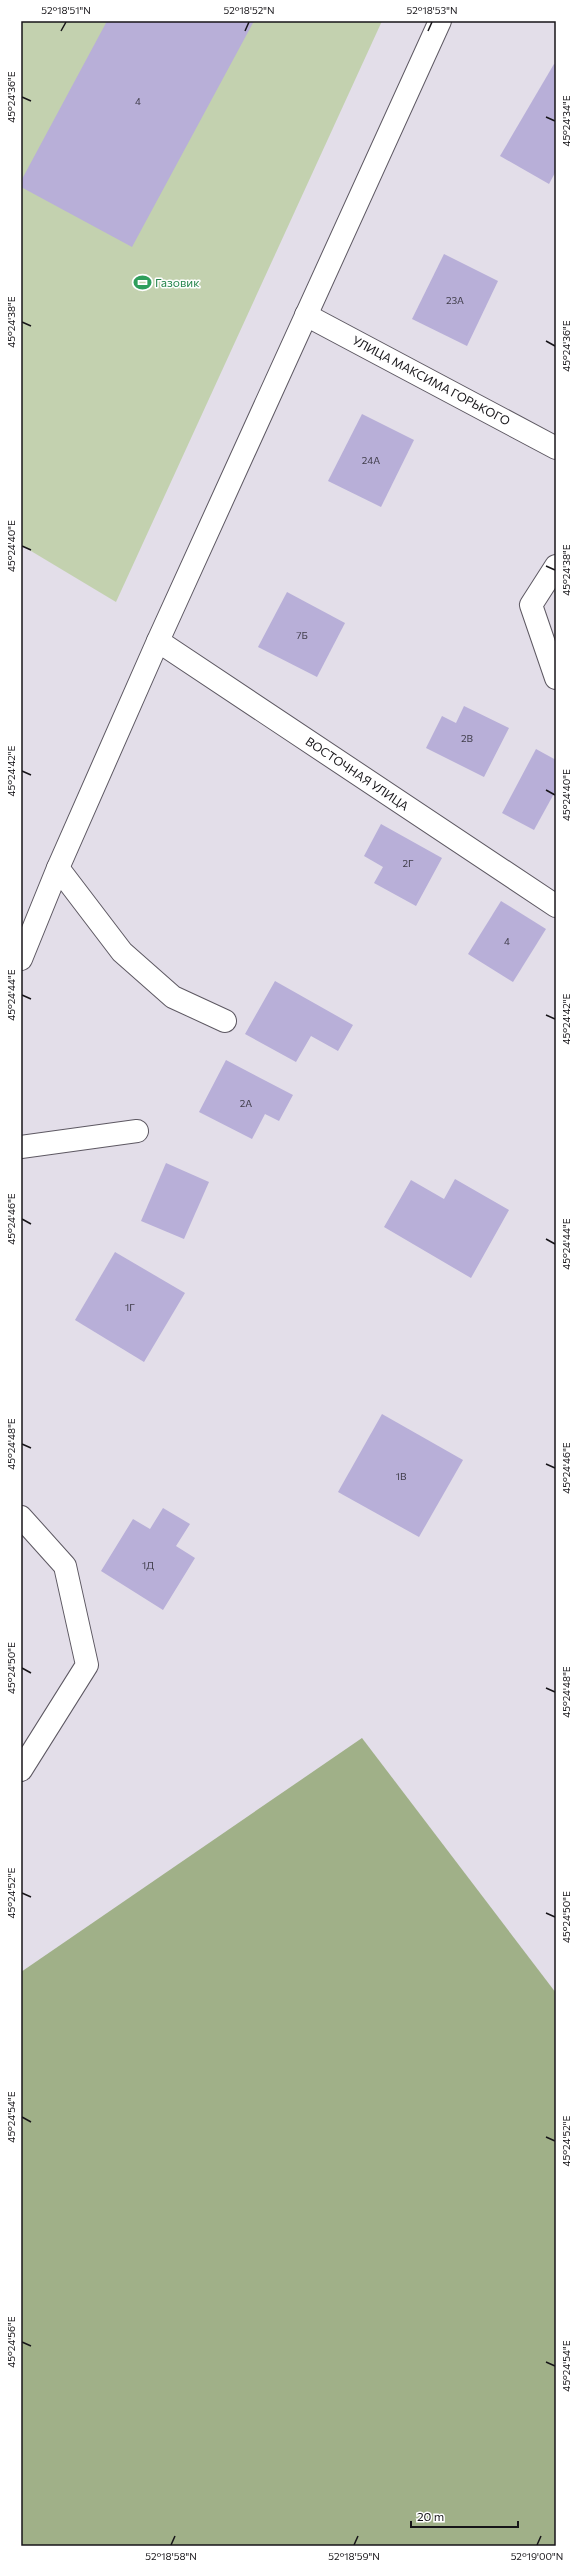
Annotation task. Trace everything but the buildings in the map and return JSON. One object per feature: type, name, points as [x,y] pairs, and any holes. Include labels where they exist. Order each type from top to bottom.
[{"type":"street","points":[[21,958],[58,868],[158,641],[440,21]]},
{"type":"street","name":"УЛИЦА МАКСИМА ГОРЬКОГО","points":[[306,315],[556,448]]},
{"type":"street","points":[[556,566],[532,605],[556,678]]},
{"type":"street","name":"ВОСТОЧНАЯ УЛИЦА","points":[[158,641],[556,906]]},
{"type":"street","points":[[58,868],[122,952],[173,997],[225,1022]]},
{"type":"street","points":[[21,1147],[137,1130]]},
{"type":"street","points":[[21,1518],[65,1566],[87,1665],[21,1770]]},
{"type":"green space","name":"Газовик","points":[[21,21],[382,21],[116,602],[21,545]]},
{"type":"green space","points":[[362,1738],[556,1993],[556,2546],[21,2546],[21,1972]]},
{"type":"place","name":"Газовик","points":[[142,283]]}]
